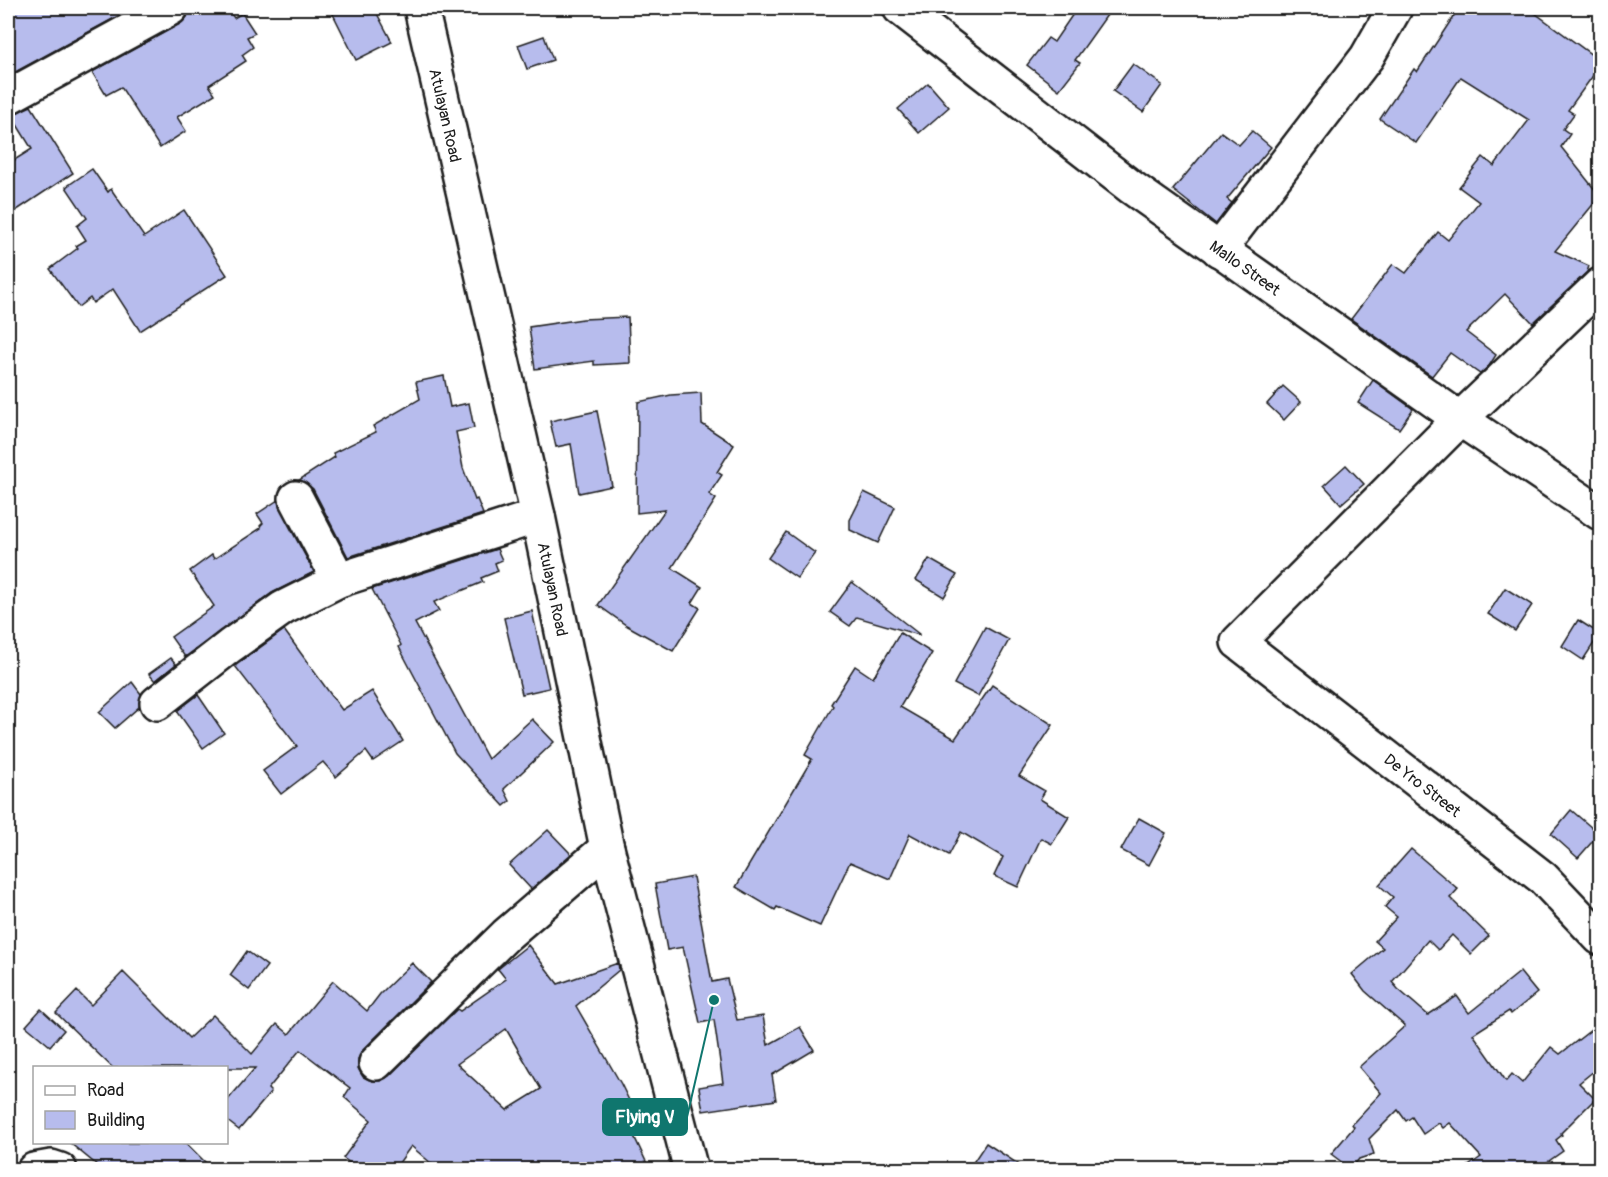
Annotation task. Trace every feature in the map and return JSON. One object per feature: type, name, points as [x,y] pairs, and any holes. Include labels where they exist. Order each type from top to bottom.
[{"type":"street","points":[[8,97],[171,8]]},
{"type":"street","name":"Atulayan Road","points":[[421,8],[538,516],[607,848],[691,1170]]},
{"type":"street","name":"Mallo Street","points":[[900,8],[1131,187],[1460,419],[1600,513]]},
{"type":"street","points":[[1219,250],[1367,57],[1395,8]]},
{"type":"street","points":[[1460,419],[1600,285]]},
{"type":"street","name":"De Yro Street","points":[[1460,419],[1238,642],[1543,878],[1600,938]]},
{"type":"street","points":[[296,498],[339,580]]},
{"type":"street","points":[[157,703],[283,608],[339,580],[538,516]]},
{"type":"street","points":[[376,1063],[506,934],[607,848]]},
{"type":"street","points":[[34,1170],[51,1167],[60,1170]]},
{"type":"building","points":[[19,8],[133,8],[8,76],[8,15]]},
{"type":"building","points":[[190,8],[227,8],[234,18],[242,13],[255,33],[247,37],[253,47],[242,55],[246,61],[209,85],[215,94],[177,117],[186,131],[160,148],[121,87],[106,95],[92,72],[180,24],[187,17]]},
{"type":"building","points":[[330,8],[374,8],[392,42],[356,60]]},
{"type":"building","points":[[1077,8],[1112,8],[1075,60],[1080,63],[1059,90],[1027,65],[1048,38],[1054,42]]},
{"type":"building","points":[[1459,8],[1528,8],[1600,61],[1600,66],[1568,110],[1574,114],[1563,129],[1570,134],[1561,147],[1600,196],[1555,251],[1589,266],[1587,272],[1533,323],[1505,294],[1466,332],[1496,355],[1489,366],[1480,374],[1450,353],[1432,376],[1351,319],[1393,264],[1406,273],[1438,232],[1448,240],[1479,202],[1459,187],[1483,157],[1494,166],[1529,120],[1461,77],[1416,143],[1380,119],[1414,69],[1417,72]]},
{"type":"building","points":[[544,36],[553,60],[527,69],[518,45]]},
{"type":"building","points":[[1133,64],[1162,85],[1143,112],[1113,91]]},
{"type":"building","points":[[928,83],[949,107],[919,133],[898,109]]},
{"type":"building","points":[[31,106],[73,173],[8,216],[8,164],[32,149],[11,115]]},
{"type":"building","points":[[1252,131],[1271,147],[1227,199],[1232,203],[1216,224],[1173,190],[1221,132],[1239,145]]},
{"type":"building","points":[[92,169],[108,192],[111,189],[144,237],[184,210],[227,275],[140,331],[113,289],[93,303],[90,298],[78,307],[50,269],[86,240],[77,226],[87,218],[66,187]]},
{"type":"building","points":[[628,317],[630,363],[594,365],[594,361],[535,369],[529,327],[583,319]]},
{"type":"building","points":[[444,376],[450,407],[469,403],[474,428],[456,432],[463,468],[483,514],[348,557],[313,489],[299,480],[335,457],[333,453],[376,432],[373,426],[420,399],[416,382]]},
{"type":"building","points":[[1373,380],[1413,409],[1399,429],[1358,403]]},
{"type":"building","points":[[1283,386],[1301,402],[1284,420],[1267,404]]},
{"type":"building","points":[[701,393],[702,424],[734,445],[717,472],[722,475],[709,494],[716,499],[672,568],[702,587],[692,603],[700,608],[673,651],[626,625],[598,605],[665,510],[637,513],[638,402],[671,395]]},
{"type":"building","points":[[597,411],[612,486],[579,493],[571,444],[556,447],[550,421]]},
{"type":"building","points":[[1346,465],[1364,484],[1341,504],[1324,485]]},
{"type":"building","points":[[864,492],[895,507],[878,543],[850,530],[850,520]]},
{"type":"building","points":[[278,500],[279,507],[314,572],[272,593],[185,657],[171,637],[214,606],[190,571],[212,555],[214,559],[261,528],[263,523],[257,514]]},
{"type":"building","points":[[786,532],[815,553],[797,578],[768,558]]},
{"type":"building","points":[[497,549],[502,560],[495,563],[498,571],[481,578],[483,582],[434,602],[439,611],[415,623],[488,759],[532,719],[554,742],[504,789],[510,801],[504,806],[455,753],[399,647],[401,645],[372,589]]},
{"type":"building","points":[[929,559],[957,575],[944,597],[916,580]]},
{"type":"building","points":[[852,582],[919,635],[857,617],[850,626],[830,612]]},
{"type":"building","points":[[1505,588],[1532,605],[1515,631],[1488,614]]},
{"type":"building","points":[[532,611],[549,688],[522,694],[504,618]]},
{"type":"building","points":[[1578,620],[1600,634],[1583,660],[1562,646]]},
{"type":"building","points":[[985,627],[1009,640],[978,696],[954,684]]},
{"type":"building","points":[[284,630],[342,710],[372,691],[403,741],[373,761],[366,751],[336,777],[323,762],[281,794],[263,771],[297,746],[235,666]]},
{"type":"building","points":[[900,633],[932,653],[900,707],[955,739],[992,685],[1053,725],[1019,776],[1045,791],[1040,799],[1069,817],[1052,844],[1041,838],[1018,887],[994,876],[1003,857],[961,832],[949,855],[910,834],[890,879],[850,862],[820,926],[777,907],[775,910],[736,887],[812,759],[805,755],[833,706],[831,704],[855,666],[873,678]]},
{"type":"building","points":[[171,658],[176,664],[155,681],[149,674]]},
{"type":"building","points":[[132,682],[141,694],[139,707],[115,728],[99,712]]},
{"type":"building","points":[[198,695],[224,733],[203,748],[177,711]]},
{"type":"building","points":[[1571,810],[1599,834],[1578,858],[1551,834]]},
{"type":"building","points":[[1139,818],[1166,833],[1149,865],[1121,850]]},
{"type":"building","points":[[548,830],[571,854],[531,889],[509,865]]},
{"type":"building","points":[[1411,849],[1458,889],[1450,898],[1489,936],[1471,954],[1452,935],[1438,950],[1428,940],[1392,982],[1398,989],[1428,1015],[1457,996],[1469,1013],[1520,972],[1537,993],[1511,1014],[1509,1011],[1473,1034],[1506,1081],[1512,1074],[1522,1083],[1551,1047],[1560,1054],[1600,1023],[1600,1066],[1579,1083],[1595,1099],[1556,1140],[1563,1151],[1536,1170],[1463,1170],[1481,1157],[1450,1123],[1443,1128],[1439,1123],[1423,1134],[1412,1117],[1406,1121],[1398,1110],[1369,1139],[1374,1154],[1359,1159],[1351,1169],[1331,1154],[1354,1127],[1352,1124],[1381,1093],[1359,1067],[1405,1026],[1365,991],[1352,974],[1383,948],[1375,941],[1397,917],[1385,907],[1393,897],[1379,885]]},
{"type":"building","points":[[693,877],[712,982],[727,979],[737,1020],[763,1016],[768,1045],[800,1027],[814,1050],[772,1075],[776,1100],[703,1111],[699,1087],[723,1083],[714,1020],[700,1023],[683,947],[667,950],[655,884]]},
{"type":"building","points":[[528,945],[558,984],[618,963],[619,970],[576,1006],[621,1084],[644,1131],[634,1136],[650,1170],[439,1170],[411,1146],[394,1170],[360,1170],[343,1158],[371,1120],[344,1097],[350,1088],[300,1050],[268,1089],[271,1092],[239,1130],[228,1122],[228,1100],[255,1068],[111,1066],[56,1013],[77,991],[91,1005],[123,972],[189,1038],[213,1015],[252,1054],[277,1024],[289,1034],[333,981],[367,1011],[380,994],[412,963],[431,982],[363,1050],[358,1059],[358,1068],[363,1077],[372,1081],[380,1081],[389,1076],[457,1009],[460,1011],[506,979],[498,969]],"holes":[[[506,1029],[541,1089],[507,1110],[457,1064]]]},
{"type":"building","points":[[247,951],[267,966],[249,990],[230,975]]},
{"type":"building","points":[[41,1009],[64,1030],[50,1046],[26,1026]]},
{"type":"building","points":[[986,1143],[1027,1170],[968,1170]]},
{"type":"building","points":[[71,1144],[187,1144],[213,1170],[103,1170]]},
{"type":"place","name":"Flying V","points":[[714,1000]]}]
